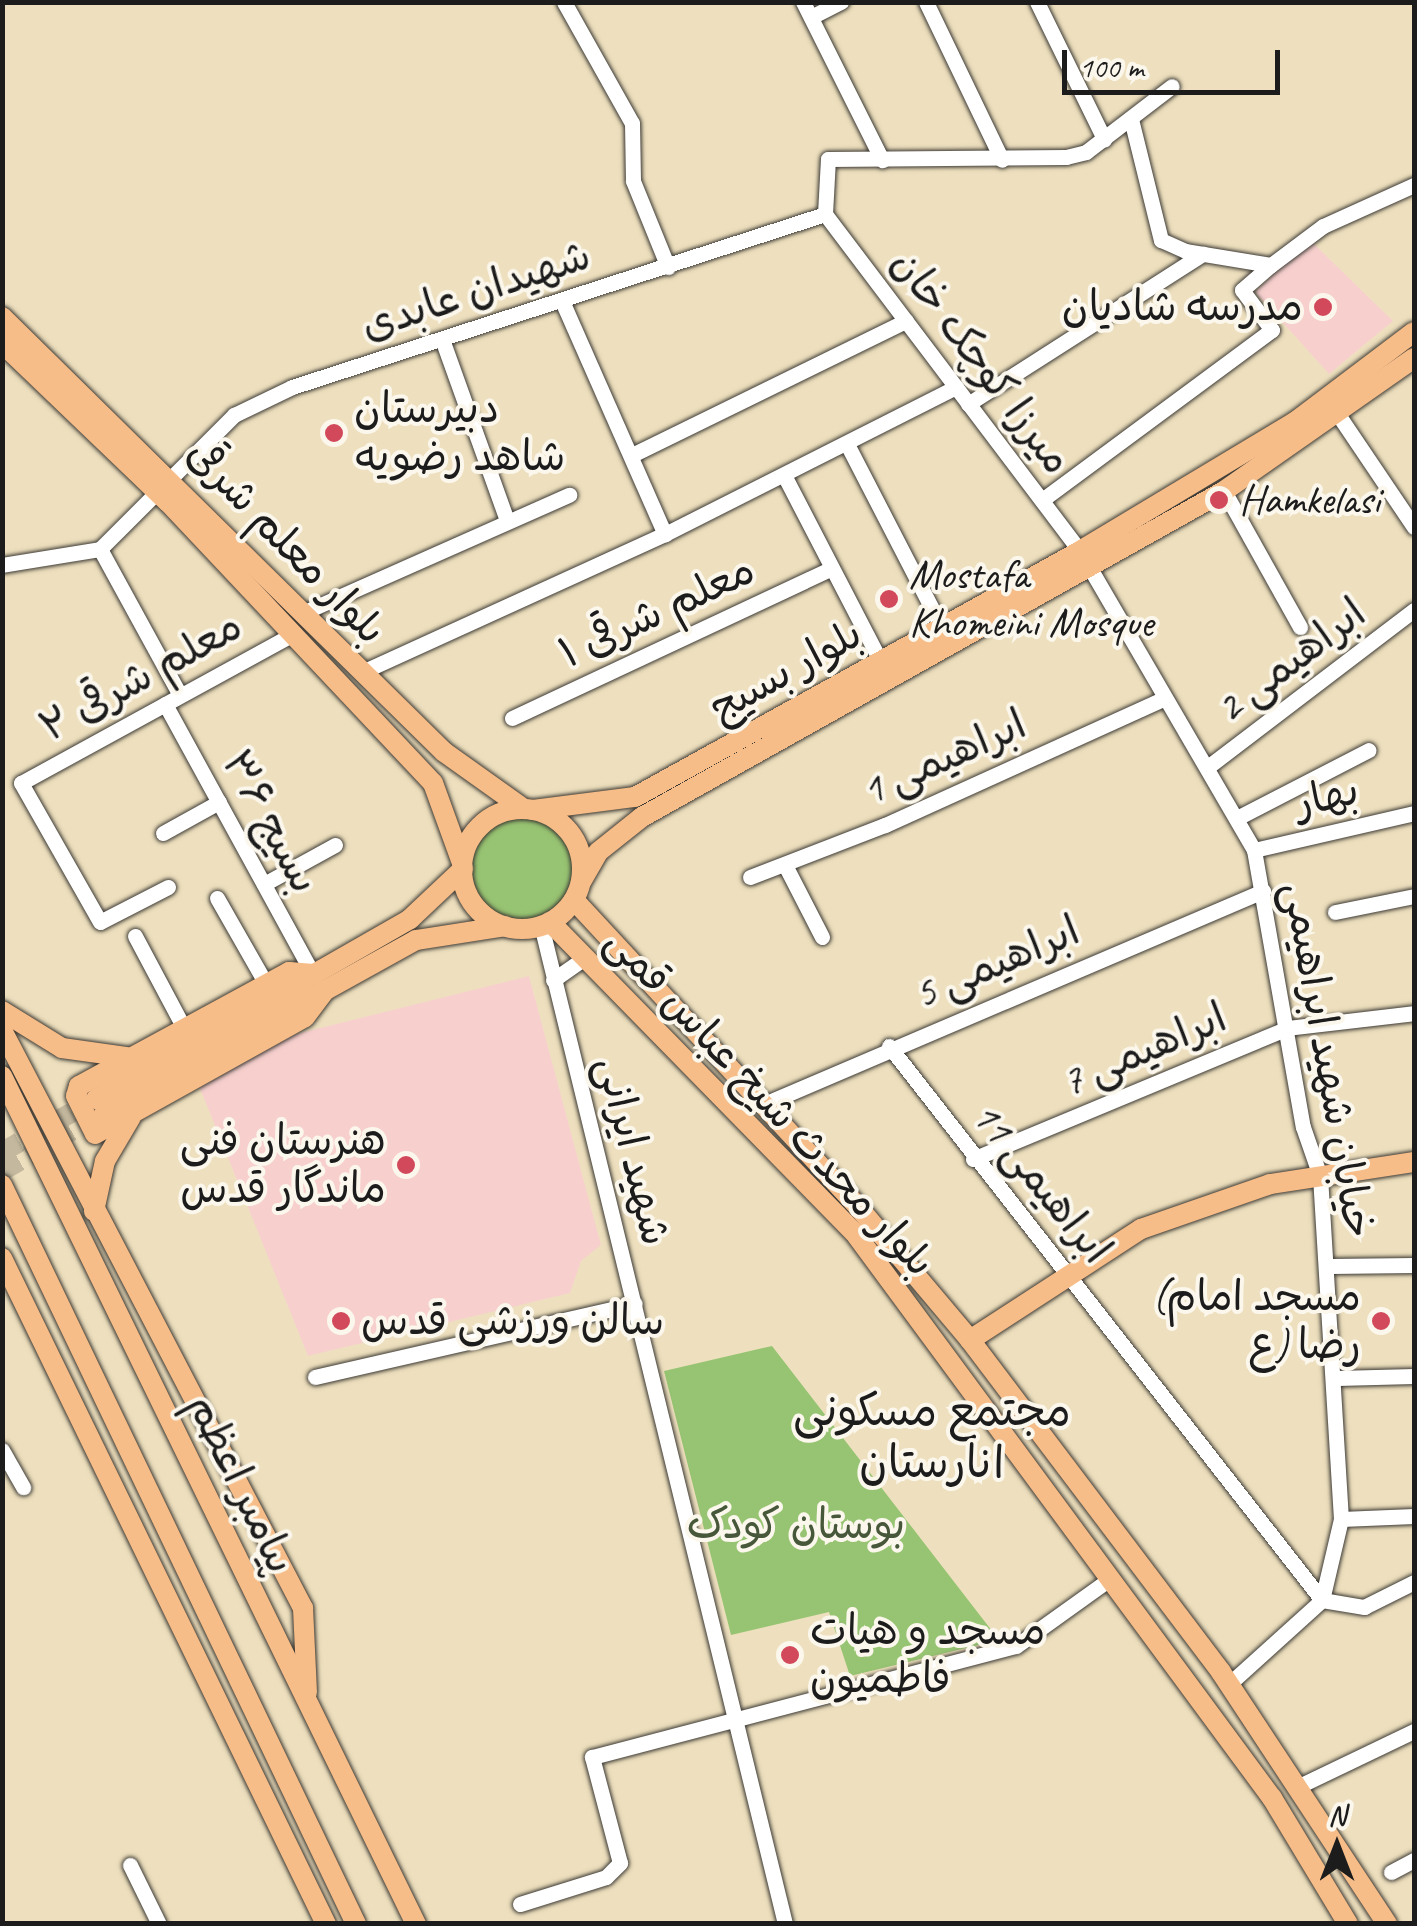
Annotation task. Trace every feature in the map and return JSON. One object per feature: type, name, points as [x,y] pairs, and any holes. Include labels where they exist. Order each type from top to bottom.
[{"type":"main road","name":"بلوار معلم شرقی","points":[[2,317],[167,487],[294,633],[433,783],[462,866]]},
{"type":"main road","name":"بلوار بسیج","points":[[1107,547],[1296,422],[1414,332]]},
{"type":"main road","name":"بلوار معلم شرقی","points":[[2,344],[307,611],[362,672],[444,752],[528,809]]},
{"type":"main road","name":"بلوار بسیج","points":[[578,891],[598,852],[642,817],[1107,547],[1224,490],[1339,416],[1414,358]]},
{"type":"main road","name":"بلوار بسیج","points":[[528,809],[635,797],[942,628],[1075,565]]},
{"type":"main road","points":[[100,1106],[319,982],[410,919],[462,866],[479,827],[494,815],[528,809],[567,828],[582,862],[578,891],[545,924],[416,940],[319,982],[289,972],[79,1086],[76,1096],[95,1134],[305,1017],[319,982]]},
{"type":"main road","points":[[462,866],[472,902],[505,926]]},
{"type":"main road","points":[[578,891],[970,1340],[1229,1684],[1387,1924]]},
{"type":"main road","name":"بلوار محدث شیخ عباس قمی","points":[[545,924],[585,958],[856,1236],[1272,1798],[1348,1924]]},
{"type":"main road","points":[[2,1011],[62,1048],[129,1058]]},
{"type":"main road","points":[[2,1030],[54,1157],[94,1211],[302,1608],[308,1704]]},
{"type":"main road","name":"پیامبر اعظم","points":[[2,1076],[54,1157],[308,1704],[416,1924]]},
{"type":"main road","points":[[94,1211],[105,1161],[134,1113]]},
{"type":"main road","points":[[970,1340],[1141,1229],[1270,1184],[1414,1162]]},
{"type":"main road","name":"پیامبر اعظم","points":[[2,1185],[261,1718],[356,1924]]},
{"type":"main road","points":[[4,1262],[326,1924]]},
{"type":"main road","points":[[206,1678],[261,1718]]},
{"type":"street","points":[[841,2],[807,10],[882,160]]},
{"type":"street","points":[[926,2],[1002,160]]},
{"type":"street","points":[[1038,2],[1104,140]]},
{"type":"street","points":[[571,5],[632,123],[633,180],[668,267]]},
{"type":"street","points":[[825,214],[828,159],[1066,157],[1104,140],[1172,86]]},
{"type":"street","points":[[1132,120],[1140,174],[1161,240],[1203,254],[1271,265]]},
{"type":"street","points":[[1042,500],[1272,330],[1242,290],[1271,265],[1323,226],[1414,185]]},
{"type":"street","name":"شهیدان عابدی","points":[[100,549],[167,487],[234,416],[292,388],[825,214]]},
{"type":"street","name":"میرزا کوچک خان","points":[[825,214],[1042,500],[1075,565]]},
{"type":"street","points":[[968,404],[1203,254]]},
{"type":"street","points":[[562,301],[665,534]]},
{"type":"street","points":[[632,455],[906,321]]},
{"type":"street","points":[[442,339],[507,521]]},
{"type":"street","points":[[362,672],[665,534],[848,446],[956,387]]},
{"type":"street","points":[[1339,416],[1414,527]]},
{"type":"street","points":[[848,446],[942,628]]},
{"type":"street","points":[[785,476],[881,662]]},
{"type":"street","points":[[1224,490],[1300,627]]},
{"type":"street","points":[[307,611],[570,496]]},
{"type":"street","points":[[2,565],[100,549],[180,695]]},
{"type":"street","name":"خیابان شهید ابراهیمی","points":[[1075,565],[1209,766],[1254,850],[1303,1126],[1320,1176],[1330,1266],[1340,1519],[1322,1600]]},
{"type":"street","name":"معلم شرقی ۱","points":[[512,718],[832,568]]},
{"type":"street","name":"ابراهیمی 2","points":[[1209,766],[1414,610]]},
{"type":"street","name":"معلم شرقی ۲","points":[[168,887],[100,922],[21,783],[294,633]]},
{"type":"street","name":"ابراهیمی 1","points":[[750,877],[1165,698]]},
{"type":"street","name":"بسیج ۳۶","points":[[165,704],[319,982]]},
{"type":"street","points":[[1237,818],[1369,750]]},
{"type":"street","points":[[163,833],[219,802]]},
{"type":"street","name":"بهار","points":[[1254,850],[1414,813]]},
{"type":"street","points":[[264,884],[335,845]]},
{"type":"street","points":[[785,864],[822,937]]},
{"type":"street","name":"ابراهیمی 5","points":[[762,1105],[889,1046],[1262,891]]},
{"type":"street","points":[[1334,912],[1414,896]]},
{"type":"street","points":[[217,898],[266,984]]},
{"type":"street","name":"شهید ایرانی","points":[[545,924],[553,980],[785,1924]]},
{"type":"street","points":[[135,936],[184,1028]]},
{"type":"street","points":[[553,980],[585,958]]},
{"type":"street","name":"ابراهیمی 7","points":[[973,1159],[1286,1028],[1414,1013]]},
{"type":"street","name":"ابراهیمی 11","points":[[889,1046],[973,1159],[1070,1274],[1322,1600]]},
{"type":"street","points":[[1330,1266],[1414,1265]]},
{"type":"street","points":[[315,1377],[635,1304]]},
{"type":"street","points":[[1337,1378],[1414,1376]]},
{"type":"street","points":[[2,1450],[23,1488]]},
{"type":"street","points":[[1340,1519],[1414,1516]]},
{"type":"street","points":[[520,1904],[606,1878],[620,1863],[592,1757],[735,1723],[1016,1646],[1111,1578]]},
{"type":"street","points":[[1229,1684],[1322,1600],[1364,1608],[1414,1582]]},
{"type":"street","points":[[1298,1787],[1414,1730]]},
{"type":"street","points":[[1391,1872],[1414,1860]]},
{"type":"street","points":[[130,1865],[159,1924]]},
{"type":"shaded area","name":"مدرسه شادیان","points":[[1310,240],[1393,321],[1329,374],[1255,292]]},
{"type":"shaded area","name":"هنرستان فنی ماندگار قدس","points":[[529,976],[601,1245],[581,1261],[570,1293],[308,1356],[199,1086],[284,1037]]},
{"type":"green space","points":[[523,818],[542,822],[559,833],[570,850],[574,869],[570,888],[559,905],[542,916],[523,920],[504,916],[487,905],[476,888],[472,869],[476,850],[487,833],[504,822]]},
{"type":"green space","name":"بوستان کودک","points":[[772,1346],[999,1640],[850,1676],[829,1612],[731,1635],[664,1371]]},
{"type":"tunnel","points":[[2,1152],[94,1100]]},
{"type":"tunnel","points":[[2,1171],[101,1114]]},
{"type":"place","name":"مدرسه شادیان","points":[[1323,307]]},
{"type":"place","name":"دبیرستان شاهد رضویه","points":[[334,433]]},
{"type":"place","name":"Hamkelasi","points":[[1219,500]]},
{"type":"place","name":"Mostafa Khomeini Mosque","points":[[889,599]]},
{"type":"place","name":"هنرستان فنی ماندگار قدس","points":[[406,1165]]},
{"type":"place","name":"سالن ورزشی قدس","points":[[341,1321]]},
{"type":"place","name":"(مسجد امام رضا (ع","points":[[1381,1321]]},
{"type":"place","name":"مسجد و هیات فاطمیون","points":[[790,1655]]},
{"type":"district","name":"مجتمع مسکونی انارستان","points":[[932,1437]]}]
